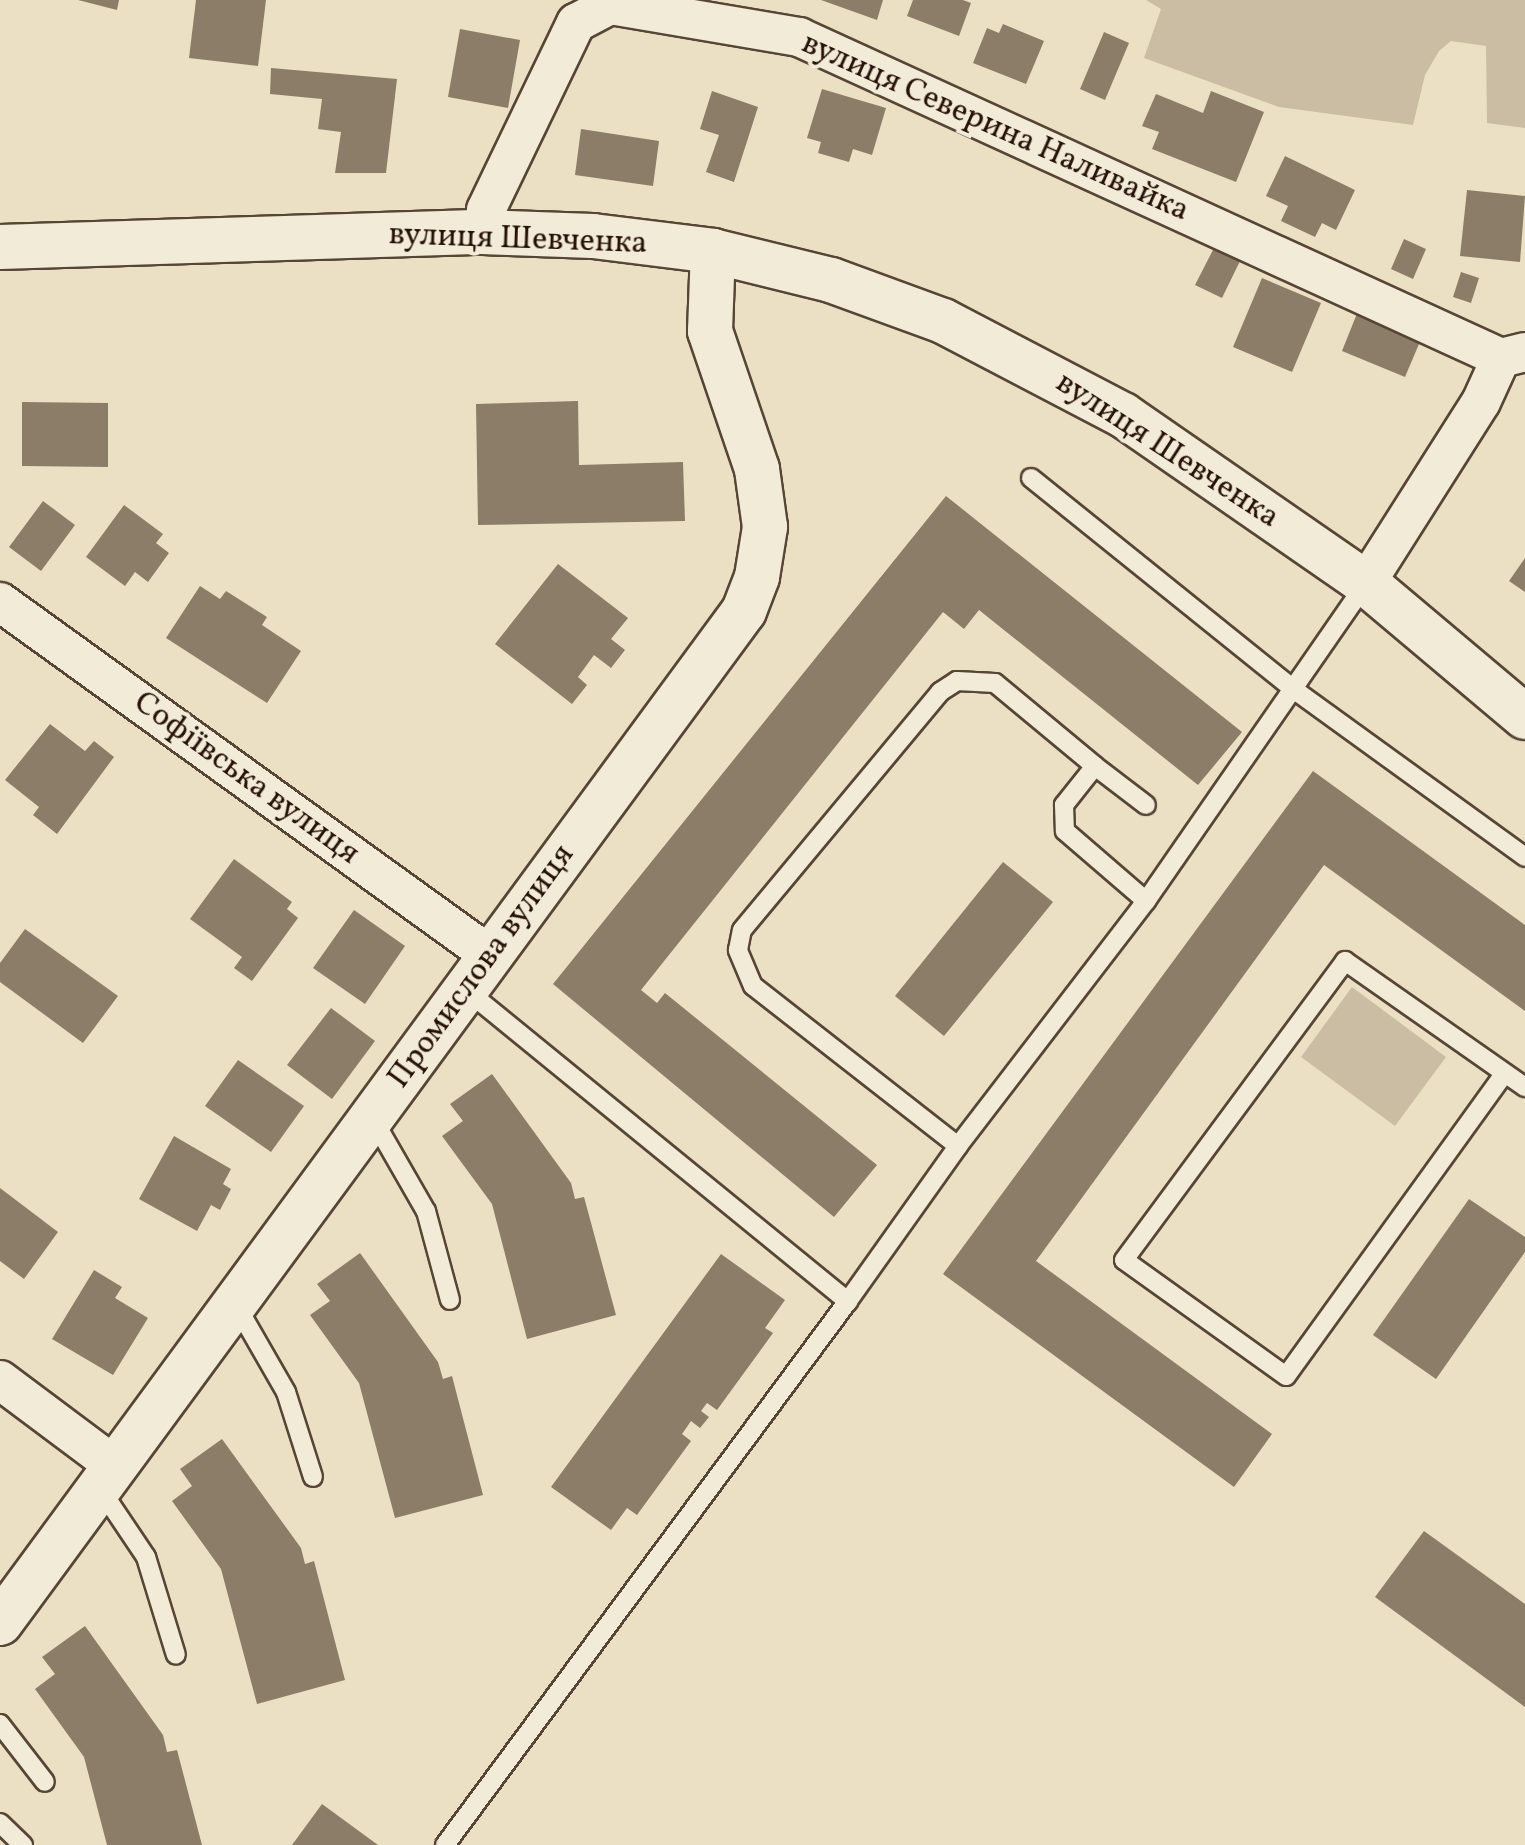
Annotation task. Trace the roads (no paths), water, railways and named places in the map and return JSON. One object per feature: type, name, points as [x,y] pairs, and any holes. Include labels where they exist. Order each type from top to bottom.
[{"type":"street","name":"вулиця Северина Наливайка","points":[[483,232],[486,210],[576,23],[610,5],[799,37],[1513,355]]},
{"type":"street","name":"вулиця Шевченка","points":[[0,247],[483,232],[593,236],[713,251],[831,280],[943,321],[1040,368],[1123,415],[1366,583],[1525,717]]},
{"type":"street","name":"Промислова вулиця","points":[[0,1623],[744,611],[757,577],[765,527],[757,469],[710,331],[713,251]]},
{"type":"street","points":[[1366,583],[1513,355]]},
{"type":"street","name":"Софіївська вулиця","points":[[0,602],[479,973]]},
{"type":"street","points":[[0,1380],[107,1477]]},
{"type":"lane","points":[[1031,478],[1296,691],[1525,857]]},
{"type":"lane","points":[[445,1845],[848,1301],[958,1146],[1146,901],[1296,691],[1366,583]]},
{"type":"lane","points":[[958,1146],[753,986],[738,950],[742,930],[940,692],[957,681],[995,683],[1146,805]]},
{"type":"lane","points":[[1095,766],[1064,805],[1065,831],[1146,901]]},
{"type":"lane","points":[[1504,1074],[1286,1376],[1124,1260],[1345,961],[1525,1087]]},
{"type":"lane","points":[[479,973],[848,1301]]},
{"type":"lane","points":[[372,1116],[426,1211],[450,1300]]},
{"type":"lane","points":[[235,1302],[286,1392],[313,1477]]},
{"type":"lane","points":[[107,1477],[146,1557],[176,1655]]},
{"type":"lane","points":[[0,1724],[45,1782]]},
{"type":"lane","points":[[0,1823],[23,1845]]}]
